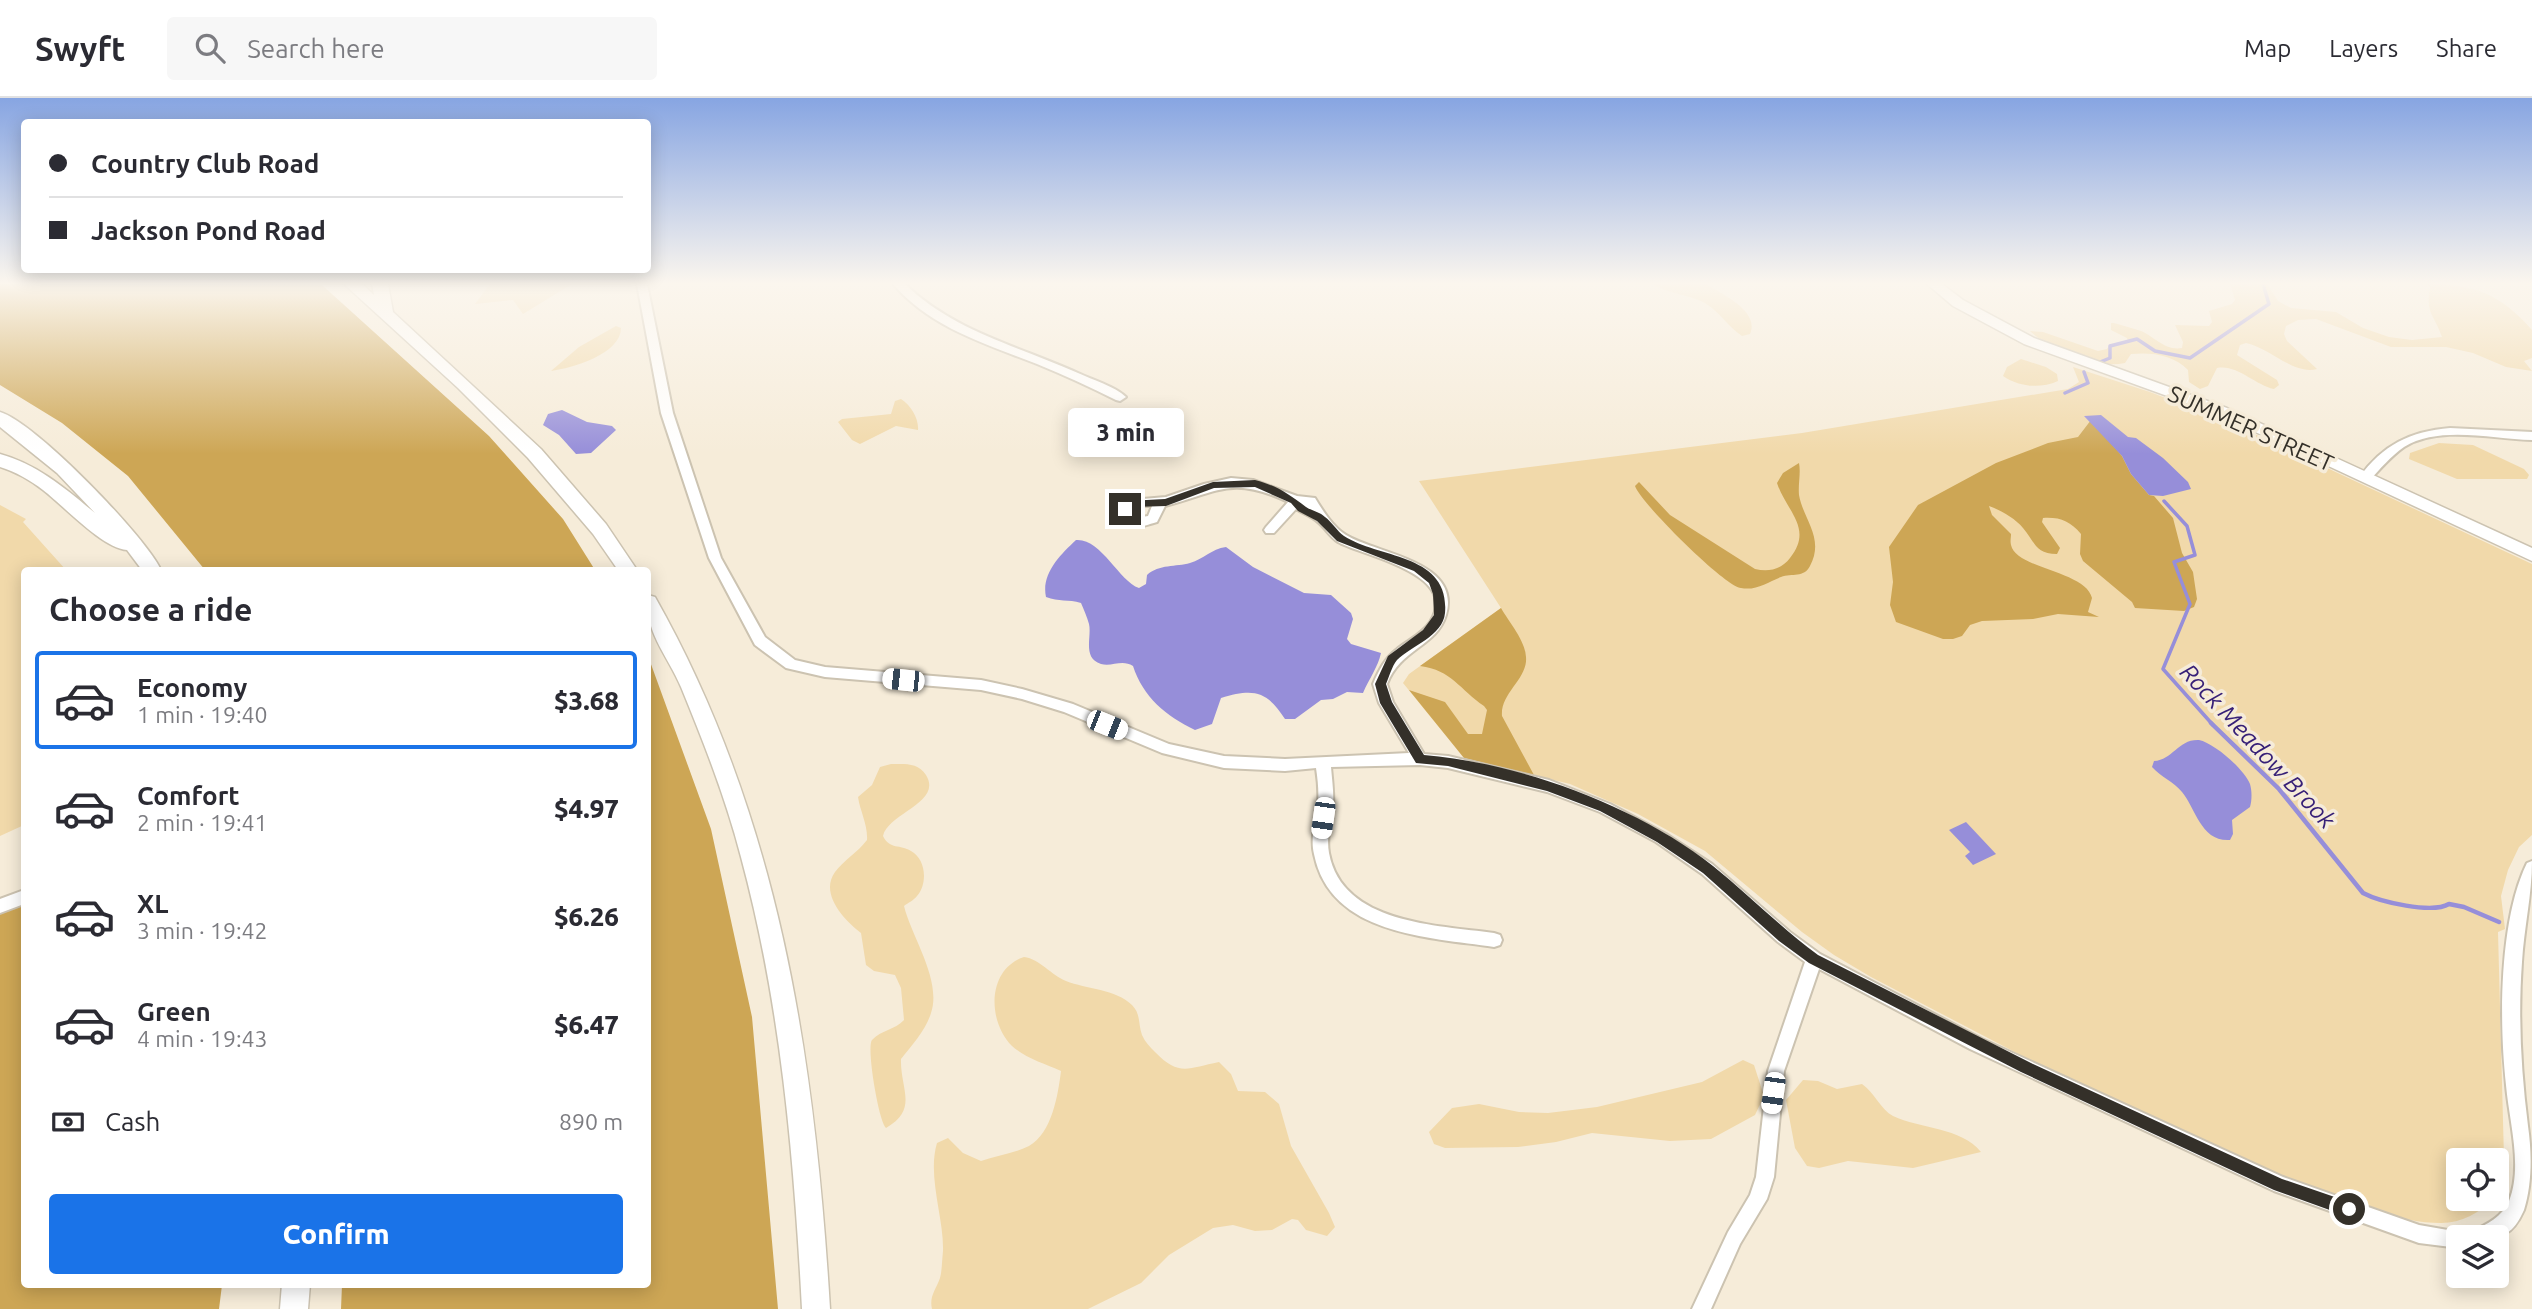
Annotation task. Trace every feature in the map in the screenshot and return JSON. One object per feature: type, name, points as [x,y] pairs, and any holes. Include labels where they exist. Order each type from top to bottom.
[{"type":"highway","points":[[414,341],[532,448],[580,503],[626,567]]},
{"type":"highway","points":[[0,418],[72,477],[103,509],[150,567]]},
{"type":"highway","points":[[0,460],[18,466],[49,486],[103,531],[140,553]]},
{"type":"highway","points":[[651,608],[673,649],[713,739],[739,809],[765,905],[784,993],[799,1091],[811,1217],[816,1309]]},
{"type":"highway","points":[[294,1309],[296,1288]]},
{"type":"main road","name":"SUMMER STREET","points":[[2028,341],[2222,411],[2532,555]]},
{"type":"street","points":[[653,341],[667,412],[715,558],[760,641],[779,658],[791,664],[825,672],[981,685],[1022,694],[1068,708],[1167,749],[1224,762],[1285,765],[1420,759],[1448,762],[1549,786],[1605,808],[1661,838],[1707,869],[1784,937],[1814,959],[1976,1044],[2280,1185],[2419,1234],[2446,1237]]},
{"type":"street","points":[[981,341],[1036,360],[1120,397]]},
{"type":"street","points":[[2365,478],[2390,452],[2416,436],[2460,432],[2532,436]]},
{"type":"street","points":[[1160,503],[1213,485],[1237,482],[1271,488],[1321,519],[1340,538],[1418,568],[1433,581],[1438,594],[1440,615],[1427,633],[1391,659],[1380,684],[1386,703],[1420,759]]},
{"type":"street","points":[[1270,530],[1289,511],[1294,500]]},
{"type":"street","points":[[1322,762],[1326,789],[1320,836],[1321,856],[1328,877],[1343,896],[1366,914],[1387,922],[1494,940]]},
{"type":"street","points":[[2502,1225],[2511,1216],[2519,1199],[2523,1172],[2513,1068],[2516,915],[2526,876],[2532,868]]},
{"type":"street","points":[[0,906],[21,898]]},
{"type":"street","points":[[1701,1309],[1734,1238],[1758,1199],[1765,1177],[1776,1071],[1814,959]]},
{"type":"shaded area","points":[[0,341],[383,341],[489,436],[563,519],[593,567],[203,567],[128,476],[62,423],[0,385]]},
{"type":"shaded area","points":[[590,341],[616,341],[594,358],[551,371]]},
{"type":"shaded area","points":[[2041,341],[2068,341],[2098,351],[2107,349],[2110,344],[2128,341],[2156,341],[2176,348],[2182,348],[2183,342],[2287,341],[2317,369],[2299,368],[2246,343],[2240,345],[2237,355],[2277,380],[2279,385],[2274,389],[2232,369],[2217,368],[2208,386],[2200,389],[2189,382],[2188,370],[2169,358],[2139,353],[2131,354],[2125,363],[2100,363],[2074,357]]},
{"type":"shaded area","points":[[2374,341],[2532,341],[2532,358],[2524,361],[2532,371],[2506,367],[2473,353],[2446,347],[2391,347]]},
{"type":"shaded area","points":[[2021,359],[2046,367],[2057,374],[2058,381],[2030,386],[2003,376],[2007,367]]},
{"type":"shaded area","points":[[2073,367],[2150,392],[2233,424],[2532,564],[2532,835],[2519,847],[2508,870],[2501,896],[2505,929],[2498,932],[2504,1148],[2446,1148],[2446,1211],[2479,1211],[2470,1216],[2441,1223],[2410,1220],[2378,1212],[2203,1144],[2092,1091],[1871,977],[1834,955],[1802,932],[1705,851],[1638,814],[1570,784],[1464,758],[1403,683],[1409,674],[1501,608],[1419,481],[1802,433],[2068,389],[2079,382]]},
{"type":"shaded area","points":[[901,399],[914,413],[918,430],[896,426],[860,444],[852,440],[838,422],[842,419],[891,414],[895,401]]},
{"type":"shaded area","points":[[562,410],[587,422],[612,426],[616,430],[591,453],[576,454],[559,435],[543,425],[548,414]]},
{"type":"shaded area","points":[[2101,415],[2128,437],[2136,438],[2163,458],[2188,482],[2191,489],[2163,496],[2149,495],[2131,474],[2122,456],[2084,416]]},
{"type":"shaded area","points":[[2091,420],[2122,456],[2131,474],[2173,518],[2182,553],[2193,572],[2197,599],[2194,607],[2184,611],[2135,608],[2132,602],[2083,561],[2080,554],[2081,534],[2073,526],[2060,519],[2043,518],[2042,522],[2060,548],[2057,554],[2044,552],[2016,521],[1989,506],[1992,515],[2011,534],[2011,545],[2016,553],[2025,560],[2078,582],[2087,589],[2092,598],[2088,612],[2099,617],[2058,614],[2033,619],[1982,621],[1970,625],[1962,636],[1953,639],[1943,639],[1896,622],[1890,605],[1893,582],[1889,547],[1918,505],[1996,463],[2048,443],[2078,437]]},
{"type":"shaded area","points":[[2439,443],[2473,445],[2524,469],[2529,475],[2527,479],[2457,479],[2409,459],[2410,453]]},
{"type":"shaded area","points":[[1799,463],[1799,495],[1812,529],[1814,556],[1804,572],[1752,588],[1741,588],[1732,584],[1701,559],[1651,508],[1635,486],[1639,482],[1670,515],[1755,569],[1769,570],[1786,562],[1797,547],[1799,528],[1777,483],[1783,473]]},
{"type":"shaded area","points":[[0,505],[26,519],[23,522],[63,567],[21,567],[21,826],[0,836]]},
{"type":"shaded area","points":[[1076,540],[1085,541],[1102,552],[1124,577],[1139,588],[1146,584],[1147,575],[1152,571],[1190,563],[1226,547],[1253,567],[1304,593],[1331,595],[1351,613],[1353,619],[1347,639],[1351,644],[1381,653],[1378,663],[1363,693],[1347,692],[1333,699],[1321,700],[1295,719],[1285,719],[1266,697],[1242,693],[1221,698],[1212,724],[1195,730],[1165,712],[1149,696],[1133,666],[1125,663],[1105,665],[1095,661],[1090,652],[1089,624],[1081,603],[1046,597],[1046,580],[1049,573]]},
{"type":"shaded area","points":[[1501,608],[1520,638],[1526,657],[1523,672],[1505,700],[1502,716],[1534,775],[1464,758],[1409,690],[1445,702],[1468,734],[1482,734],[1487,710],[1484,706],[1448,676],[1420,666]]},
{"type":"shaded area","points":[[651,664],[711,829],[752,1017],[778,1309],[341,1309],[342,1288],[651,1288]]},
{"type":"shaded area","points":[[2199,740],[2228,758],[2242,771],[2250,784],[2250,807],[2232,820],[2233,834],[2230,840],[2212,836],[2200,823],[2182,792],[2152,767],[2154,761],[2161,760],[2186,743]]},
{"type":"shaded area","points":[[891,764],[919,768],[926,775],[929,785],[921,801],[894,821],[883,836],[892,845],[916,855],[922,865],[924,878],[921,891],[904,906],[925,959],[933,987],[933,1000],[926,1025],[901,1059],[905,1106],[896,1121],[886,1128],[877,1100],[871,1046],[872,1040],[904,1020],[901,988],[895,975],[874,971],[866,965],[861,933],[836,906],[830,889],[835,872],[867,840],[858,797],[872,785],[880,767]]},
{"type":"shaded area","points":[[1966,822],[1996,854],[1973,865],[1965,856],[1970,852],[1949,830]]},
{"type":"shaded area","points":[[21,902],[21,1288],[222,1288],[219,1309],[0,1309],[0,911]]},
{"type":"shaded area","points":[[1024,957],[1030,958],[1066,981],[1109,992],[1132,1005],[1137,1012],[1146,1042],[1171,1065],[1184,1069],[1219,1062],[1231,1074],[1238,1091],[1265,1092],[1279,1104],[1291,1146],[1335,1227],[1327,1236],[1306,1230],[1298,1220],[1292,1219],[1272,1230],[1255,1231],[1233,1225],[1213,1228],[1169,1255],[1141,1283],[1088,1309],[932,1309],[932,1297],[941,1275],[943,1251],[934,1169],[937,1143],[948,1138],[963,1153],[981,1161],[1018,1151],[1037,1140],[1048,1123],[1056,1102],[1061,1071],[1012,1046],[998,1023],[995,1010],[997,984],[1003,972]]},
{"type":"shaded area","points":[[1743,1060],[1754,1065],[1764,1096],[1755,1115],[1711,1139],[1670,1141],[1592,1133],[1556,1142],[1518,1147],[1445,1148],[1434,1144],[1429,1132],[1452,1108],[1479,1104],[1519,1112],[1548,1113],[1597,1107],[1702,1082]]},
{"type":"shaded area","points":[[1803,1080],[1818,1081],[1837,1089],[1862,1084],[1893,1116],[1951,1133],[1973,1144],[1981,1152],[1913,1168],[1848,1161],[1819,1168],[1807,1166],[1795,1148],[1786,1100]]},
{"type":"waterway","name":"Rock Meadow Brook","points":[[2100,362],[2110,358],[2110,346],[2131,341]]},
{"type":"waterway","name":"Rock Meadow Brook","points":[[2139,341],[2155,351],[2190,358],[2216,341]]},
{"type":"waterway","name":"Rock Meadow Brook","points":[[2065,393],[2088,383],[2084,372]]},
{"type":"waterway","name":"Rock Meadow Brook","points":[[2164,501],[2187,526],[2195,555],[2174,562],[2190,604],[2163,669],[2213,725]]},
{"type":"waterway","name":"Rock Meadow Brook","points":[[2213,725],[2279,789],[2363,893],[2406,906],[2431,908],[2449,904],[2464,907],[2499,922]]},
{"type":"route","points":[[1125,509],[1132,503],[1166,502],[1213,485],[1237,482],[1255,484],[1271,488],[1294,500],[1302,509],[1321,519],[1340,538],[1418,568],[1433,581],[1438,594],[1440,615],[1427,633],[1391,659],[1380,684],[1386,703],[1420,759],[1448,762],[1549,786],[1605,808],[1661,838],[1707,869],[1784,937],[1814,959],[1976,1044],[2280,1185],[2349,1209]]}]
